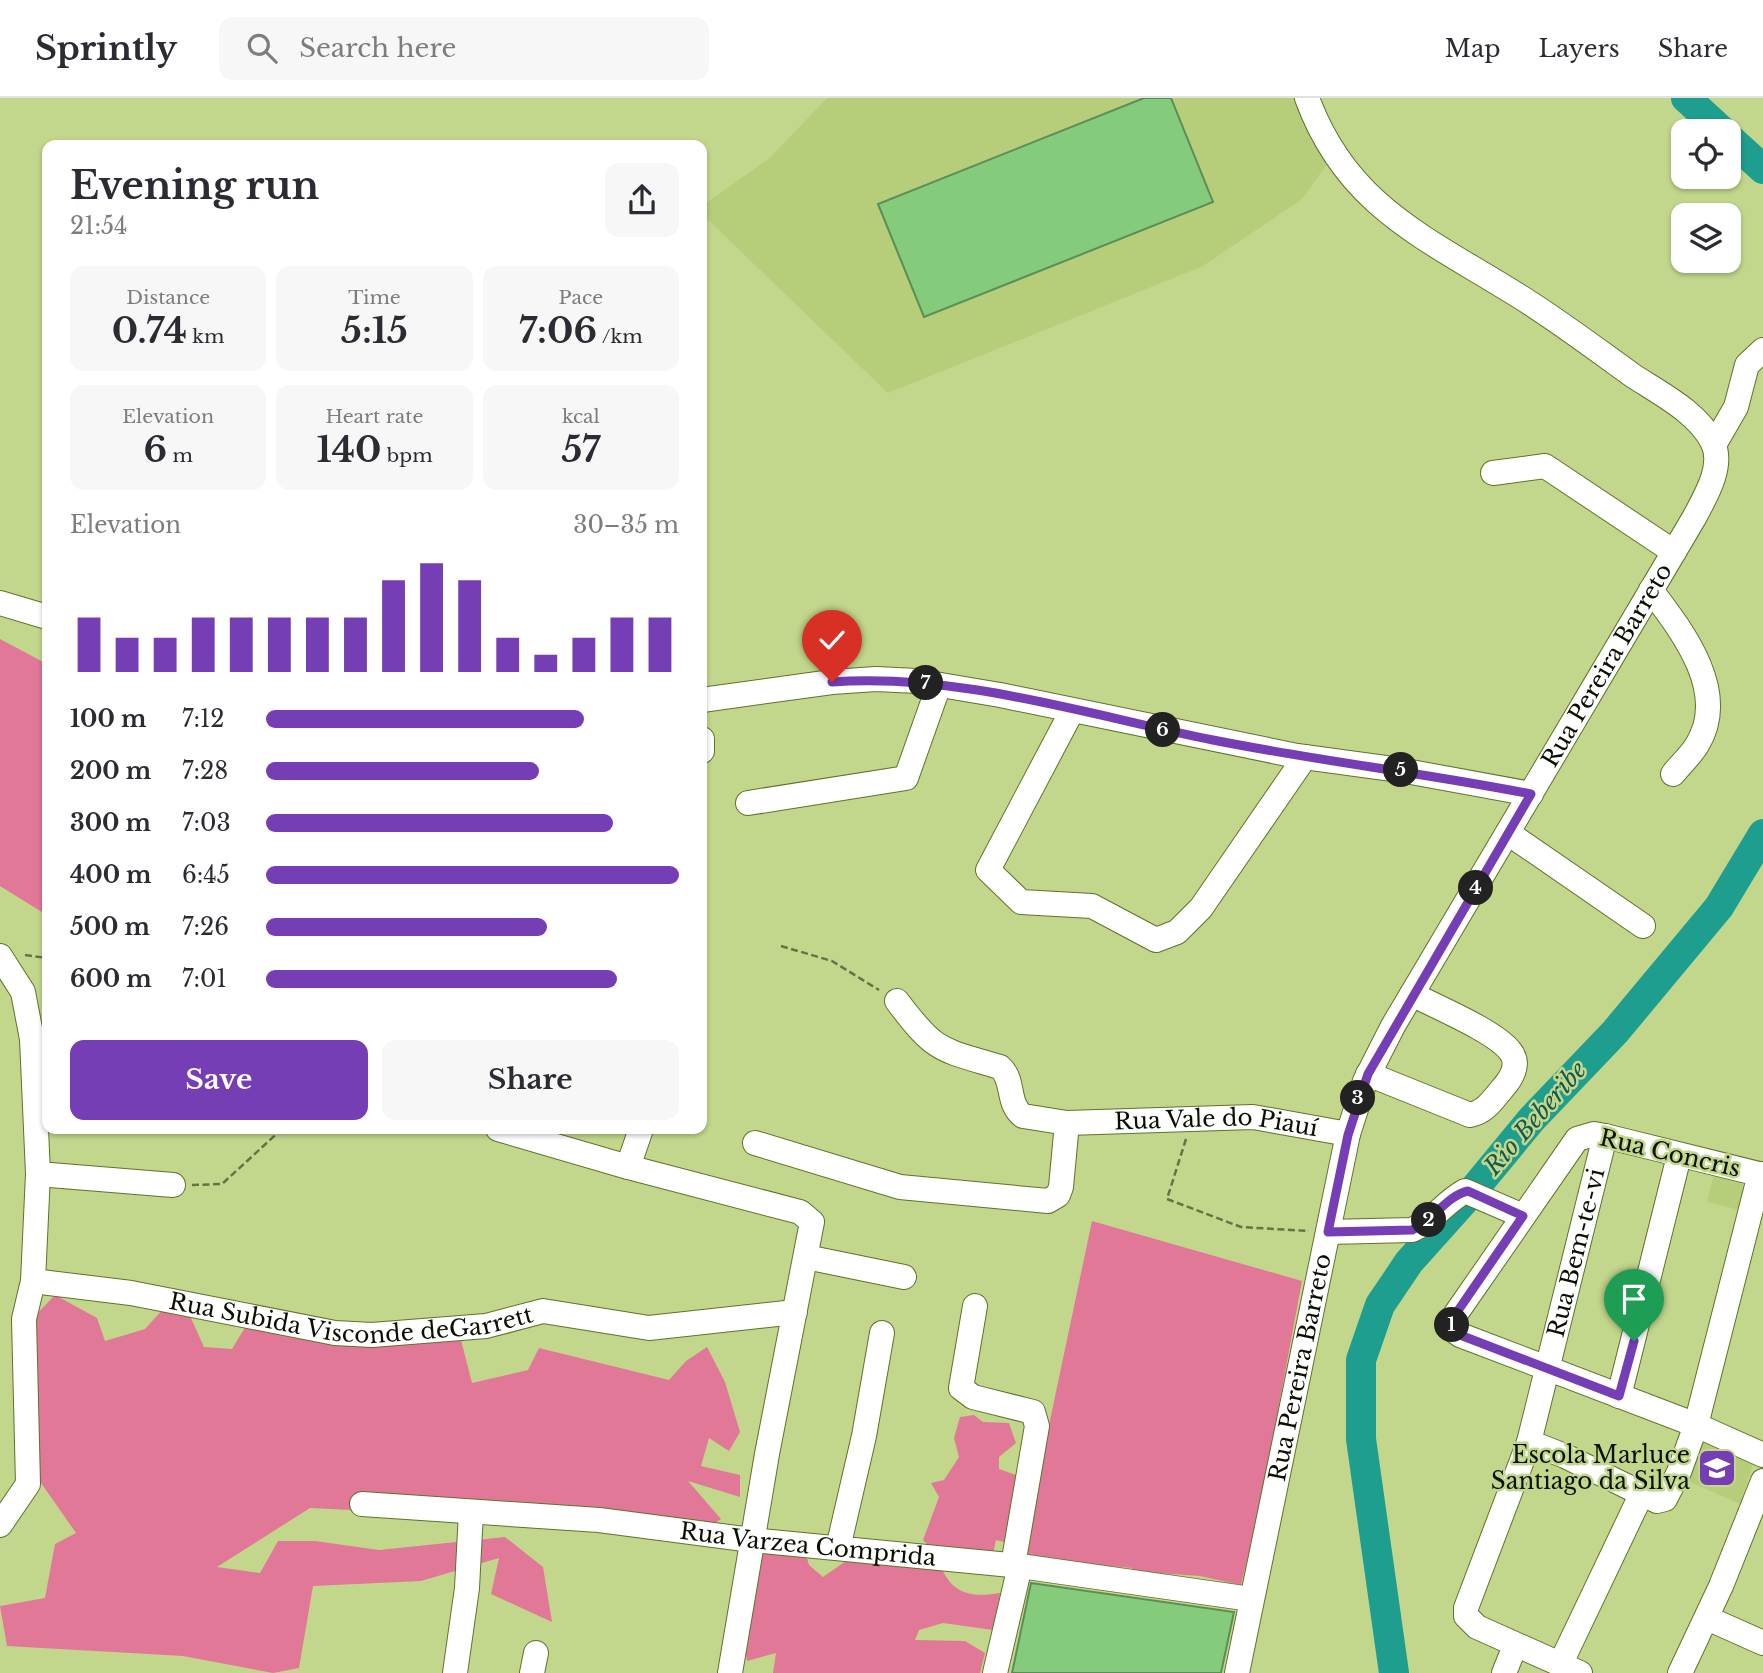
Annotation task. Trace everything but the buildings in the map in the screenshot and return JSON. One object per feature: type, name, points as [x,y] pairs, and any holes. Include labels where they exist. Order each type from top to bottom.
[{"type":"street","points":[[1307,98],[1317,127],[1338,160],[1355,183],[1381,209],[1516,294],[1681,408],[1714,445],[1737,407],[1747,365],[1763,350]]},
{"type":"street","name":"Rua Pereira Barreto","points":[[1237,1673],[1348,1135],[1368,1074],[1412,994],[1708,491],[1716,459],[1714,445]]},
{"type":"street","points":[[1493,473],[1545,466],[1674,551]]},
{"type":"street","points":[[1651,590],[1689,641],[1710,702],[1699,744],[1673,774]]},
{"type":"street","points":[[0,603],[42,616]]},
{"type":"street","points":[[707,698],[876,679],[939,685],[1305,757],[1400,770],[1531,794]]},
{"type":"street","points":[[748,803],[906,778],[939,685]]},
{"type":"street","points":[[1072,710],[988,870],[1021,902],[1092,905],[1156,940],[1177,932],[1201,908],[1305,757]]},
{"type":"street","points":[[1508,833],[1643,926]]},
{"type":"street","points":[[0,956],[23,992],[41,1060],[33,1281],[24,1319],[28,1484],[0,1525]]},
{"type":"street","points":[[1368,1074],[1470,1115],[1482,1112],[1512,1078],[1515,1062],[1511,1051],[1481,1030],[1412,994]]},
{"type":"street","name":"Rua Vale do Piauí","points":[[897,1001],[922,1035],[934,1045],[1005,1071],[1013,1105],[1023,1116],[1075,1123],[1253,1117],[1348,1135]]},
{"type":"street","points":[[755,1143],[900,1187],[1048,1201],[1058,1195],[1061,1187],[1075,1123]]},
{"type":"street","points":[[515,1134],[778,1206],[809,1217],[812,1222],[752,1540],[730,1673]]},
{"type":"street","points":[[628,1167],[639,1134]]},
{"type":"street","name":"Rua Concris","points":[[1523,1216],[1577,1139],[1594,1134],[1761,1174]]},
{"type":"street","name":"Rua Bem-te-vi","points":[[1515,1646],[1477,1627],[1466,1616],[1466,1608],[1529,1442],[1605,1136]]},
{"type":"street","points":[[1619,1396],[1679,1156]]},
{"type":"street","points":[[38,1174],[173,1185]]},
{"type":"street","points":[[1529,1442],[1565,1456],[1657,1501],[1665,1499],[1696,1425],[1761,1174]]},
{"type":"street","points":[[1328,1232],[1412,1230],[1424,1225],[1454,1197],[1479,1196],[1523,1216],[1455,1315],[1452,1329],[1460,1335],[1696,1425],[1763,1455]]},
{"type":"street","points":[[806,1256],[904,1277]]},
{"type":"street","name":"Rua Subida Visconde deGarrett","points":[[33,1281],[131,1293],[335,1333],[372,1335],[486,1326],[543,1311],[649,1328],[795,1312]]},
{"type":"street","points":[[975,1306],[961,1388],[973,1397],[1033,1412],[1036,1419],[1017,1565],[995,1673]]},
{"type":"street","points":[[838,1548],[864,1436],[882,1333]]},
{"type":"street","points":[[1680,1673],[1758,1514],[1763,1481]]},
{"type":"street","points":[[1504,1673],[1515,1646],[1570,1669],[1642,1493]]},
{"type":"street","name":"Rua Varzea Comprida","points":[[362,1504],[598,1520],[752,1540],[1017,1565],[1251,1599]]},
{"type":"street","points":[[455,1673],[467,1588],[471,1512]]},
{"type":"street","points":[[1707,1618],[1763,1643]]},
{"type":"path","points":[[781,946],[832,961],[897,1001]]},
{"type":"path","points":[[1192,1119],[1167,1199],[1241,1227],[1328,1232]]},
{"type":"path","points":[[173,1185],[222,1184],[277,1134]]},
{"type":"shaded area","points":[[827,98],[1296,98],[1330,160],[1302,199],[1203,266],[888,393],[707,219],[707,202],[770,158]]},
{"type":"shaded area","points":[[0,639],[42,661],[42,912],[0,886]]},
{"type":"shaded area","points":[[1715,1169],[1745,1176],[1742,1190],[1745,1191],[1740,1210],[1707,1202]]},
{"type":"shaded area","points":[[1092,1221],[1302,1281],[1259,1512],[1241,1585],[1200,1576],[1129,1571],[1132,1568],[1021,1558]]},
{"type":"shaded area","points":[[55,1295],[97,1318],[105,1341],[145,1329],[164,1308],[190,1316],[204,1347],[232,1349],[246,1326],[460,1336],[472,1383],[528,1370],[539,1348],[669,1380],[686,1361],[707,1347],[725,1382],[740,1432],[729,1451],[709,1438],[701,1466],[740,1475],[740,1497],[688,1481],[721,1519],[709,1527],[310,1508],[217,1567],[260,1573],[278,1541],[315,1541],[379,1550],[505,1537],[543,1567],[552,1622],[491,1594],[499,1558],[421,1581],[313,1586],[299,1668],[273,1673],[183,1656],[7,1646],[0,1606],[45,1598],[55,1544],[76,1533],[32,1470],[29,1322]]},
{"type":"shaded area","points":[[974,1415],[983,1422],[1009,1423],[1016,1443],[999,1457],[999,1469],[1024,1478],[1012,1544],[996,1540],[993,1554],[940,1558],[923,1540],[939,1497],[931,1483],[944,1480],[959,1457],[954,1438],[960,1417]]},
{"type":"shaded area","name":"Escola Marluce Santiago da Silva","points":[[1697,1433],[1755,1458],[1740,1504],[1679,1477]]},
{"type":"shaded area","points":[[758,1540],[806,1555],[809,1565],[823,1577],[853,1556],[940,1564],[950,1582],[963,1592],[980,1595],[1000,1593],[993,1630],[943,1623],[919,1630],[915,1640],[965,1641],[985,1653],[980,1673],[773,1673],[776,1653],[747,1661],[744,1643]]},
{"type":"waterway","name":"Rio Beberibe","points":[[1686,98],[1709,119]]},
{"type":"waterway","name":"Rio Beberibe","points":[[1741,149],[1763,169]]},
{"type":"waterway","name":"Rio Beberibe","points":[[1394,1673],[1361,1439],[1361,1360],[1380,1305],[1409,1262],[1531,1120],[1615,1032],[1719,907],[1763,834]]},
{"type":"place","name":"Escola Marluce Santiago da Silva","points":[[1717,1468]]},
{"type":"route","points":[[832,682],[876,679],[917,681],[1000,695],[1297,756],[1458,779],[1531,794],[1393,1026],[1368,1074],[1356,1103],[1328,1232],[1412,1230],[1424,1225],[1454,1197],[1468,1191],[1523,1216],[1455,1315],[1452,1329],[1460,1335],[1619,1396],[1634,1341]]}]
